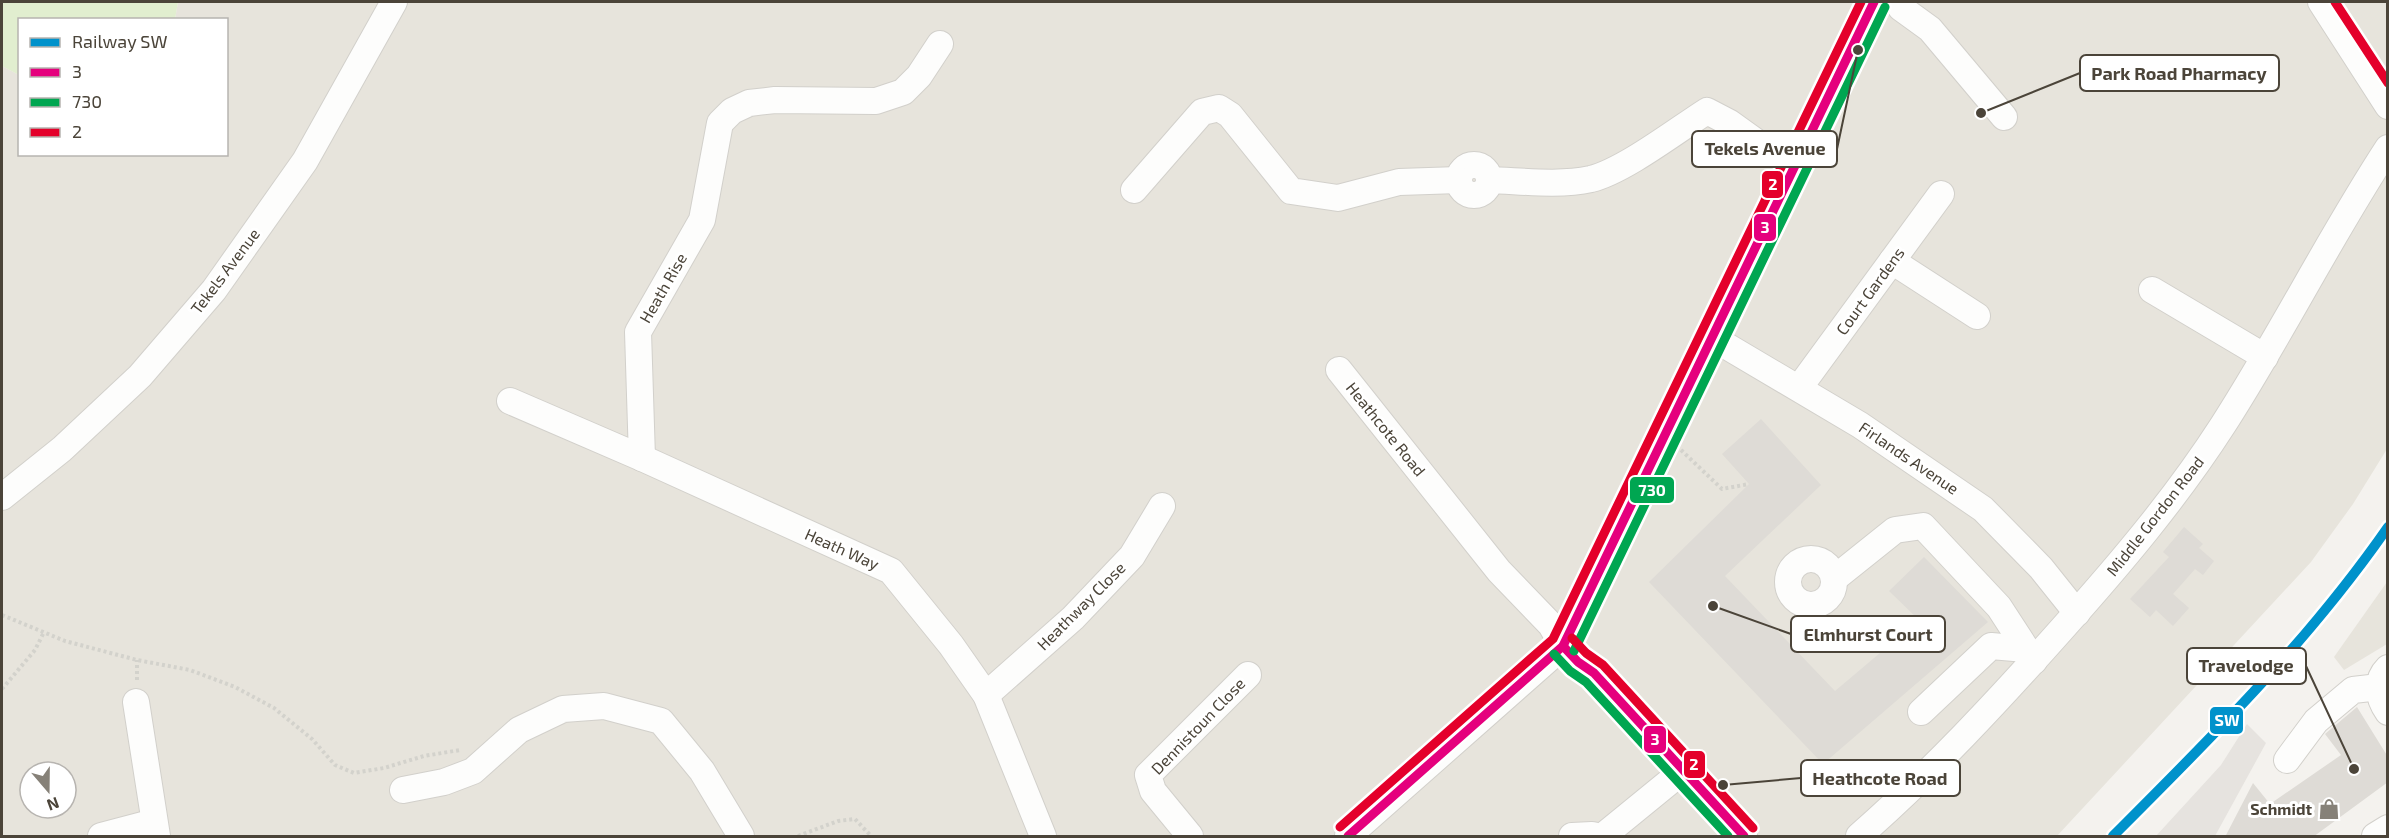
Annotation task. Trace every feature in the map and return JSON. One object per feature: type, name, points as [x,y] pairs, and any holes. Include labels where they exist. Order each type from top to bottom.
[{"type":"street","name":"Tekels Avenue","points":[[2,497],[62,449],[140,376],[214,290],[305,161],[394,2]]},
{"type":"street","points":[[2321,2],[2385,96]]},
{"type":"street","points":[[1348,837],[1563,646],[1873,4],[1899,5],[1930,29],[2004,117]]},
{"type":"street","name":"Heath Rise","points":[[642,458],[638,332],[702,220],[720,123],[732,111],[749,103],[775,100],[876,101],[903,92],[920,76],[940,44]]},
{"type":"street","points":[[1134,190],[1202,112],[1219,108],[1230,115],[1291,191],[1338,198],[1400,182],[1458,180],[1462,170],[1476,165],[1485,171],[1489,180],[1554,182],[1591,178],[1621,166],[1707,111],[1730,123],[1762,146],[1799,159]]},
{"type":"street","name":"Middle Gordon Road","points":[[1859,837],[1913,788],[2030,655],[2076,613],[2129,553],[2222,426],[2265,357],[2360,190],[2388,148]]},
{"type":"street","name":"Court Gardens","points":[[1799,388],[1941,194]]},
{"type":"street","points":[[1892,261],[1977,316]]},
{"type":"street","points":[[2152,290],[2265,357]]},
{"type":"street","name":"Firlands Avenue","points":[[1713,338],[1860,425],[1983,509],[2041,568],[2076,613]]},
{"type":"street","name":"Heathcote Road","points":[[1339,370],[1499,571],[1551,625],[1563,646],[1578,662],[1594,673],[1743,837]]},
{"type":"street","name":"Heath Way","points":[[510,401],[891,571],[951,645],[986,695],[1043,837]]},
{"type":"street","name":"Heathway Close","points":[[986,695],[1072,618],[1132,556],[1162,506]]},
{"type":"street","points":[[1835,578],[1895,530],[1923,526],[1999,607],[2030,655]]},
{"type":"street","points":[[1921,712],[1991,646],[2030,655]]},
{"type":"street","name":"Dennistoun Close","points":[[1190,837],[1153,791],[1148,775],[1248,675]]},
{"type":"street","points":[[2287,760],[2316,722],[2353,690],[2383,677],[2382,704],[2388,712]]},
{"type":"street","points":[[101,837],[156,829],[136,702]]},
{"type":"street","points":[[403,790],[444,782],[473,771],[519,730],[563,709],[604,706],[661,721],[702,771],[741,837]]},
{"type":"street","points":[[1603,837],[1684,770]]},
{"type":"street","points":[[2375,837],[2388,828]]},
{"type":"street","points":[[1572,837],[1592,835],[1597,837]]},
{"type":"path","points":[[1676,445],[1722,489],[1749,484]]},
{"type":"path","points":[[2,615],[65,641],[108,653],[190,670],[235,687],[274,708],[312,739],[335,765],[354,773],[384,768],[452,750],[494,753]]},
{"type":"path","points":[[2,689],[40,643],[44,632]]},
{"type":"path","points":[[798,837],[838,821],[855,819],[872,837]]},
{"type":"shaded area","points":[[178,2],[2387,2],[2387,449],[2353,504],[2311,562],[2057,836],[2,836],[2,66],[18,74],[18,156],[228,156],[228,18],[175,18]]},
{"type":"shaded area","points":[[2387,582],[2387,644],[2344,670],[2334,657]]},
{"type":"shaded area","points":[[2247,724],[2266,743],[2215,836],[2156,836],[2221,765]]},
{"type":"green space","points":[[2,2],[178,2],[175,18],[18,18],[18,74],[2,66]]},
{"type":"building","points":[[1761,419],[1821,485],[1725,576],[1835,691],[1919,620],[1889,591],[1924,557],[1988,622],[1823,764],[1649,582],[1749,484],[1722,454]]},
{"type":"building","points":[[2184,527],[2203,544],[2199,548],[2214,561],[2203,575],[2195,569],[2173,594],[2189,608],[2173,626],[2156,610],[2150,617],[2130,599],[2169,557],[2163,552]]},
{"type":"building","points":[[2357,707],[2388,757],[2388,782],[2313,837],[2225,837],[2253,783],[2270,804],[2341,755],[2325,734]]},
{"type":"rail line","name":"SW","points":[[2113,836],[2258,688],[2325,610],[2388,527]]},
{"type":"transit line","name":"2","points":[[1340,827],[1553,639],[1861,2]]},
{"type":"transit line","name":"3","points":[[1348,836],[1563,646],[1874,2]]},
{"type":"transit line","name":"2","points":[[2335,2],[2388,83]]},
{"type":"transit line","name":"730","points":[[1574,651],[1885,7]]},
{"type":"transit line","name":"2","points":[[1572,638],[1586,653],[1603,665],[1753,828]]},
{"type":"transit line","name":"3","points":[[1563,646],[1578,662],[1594,673],[1744,836]]},
{"type":"transit line","name":"730","points":[[1554,654],[1570,671],[1586,682],[1728,836]]},
{"type":"place","name":"Tekels Avenue","points":[[1858,50]]},
{"type":"place","name":"Park Road Pharmacy","points":[[1981,113]]},
{"type":"place","name":"Elmhurst Court","points":[[1713,606]]},
{"type":"place","name":"Travelodge","points":[[2354,769]]},
{"type":"place","name":"Heathcote Road","points":[[1723,785]]},
{"type":"place","name":"Schmidt","points":[[2329,809]]}]
